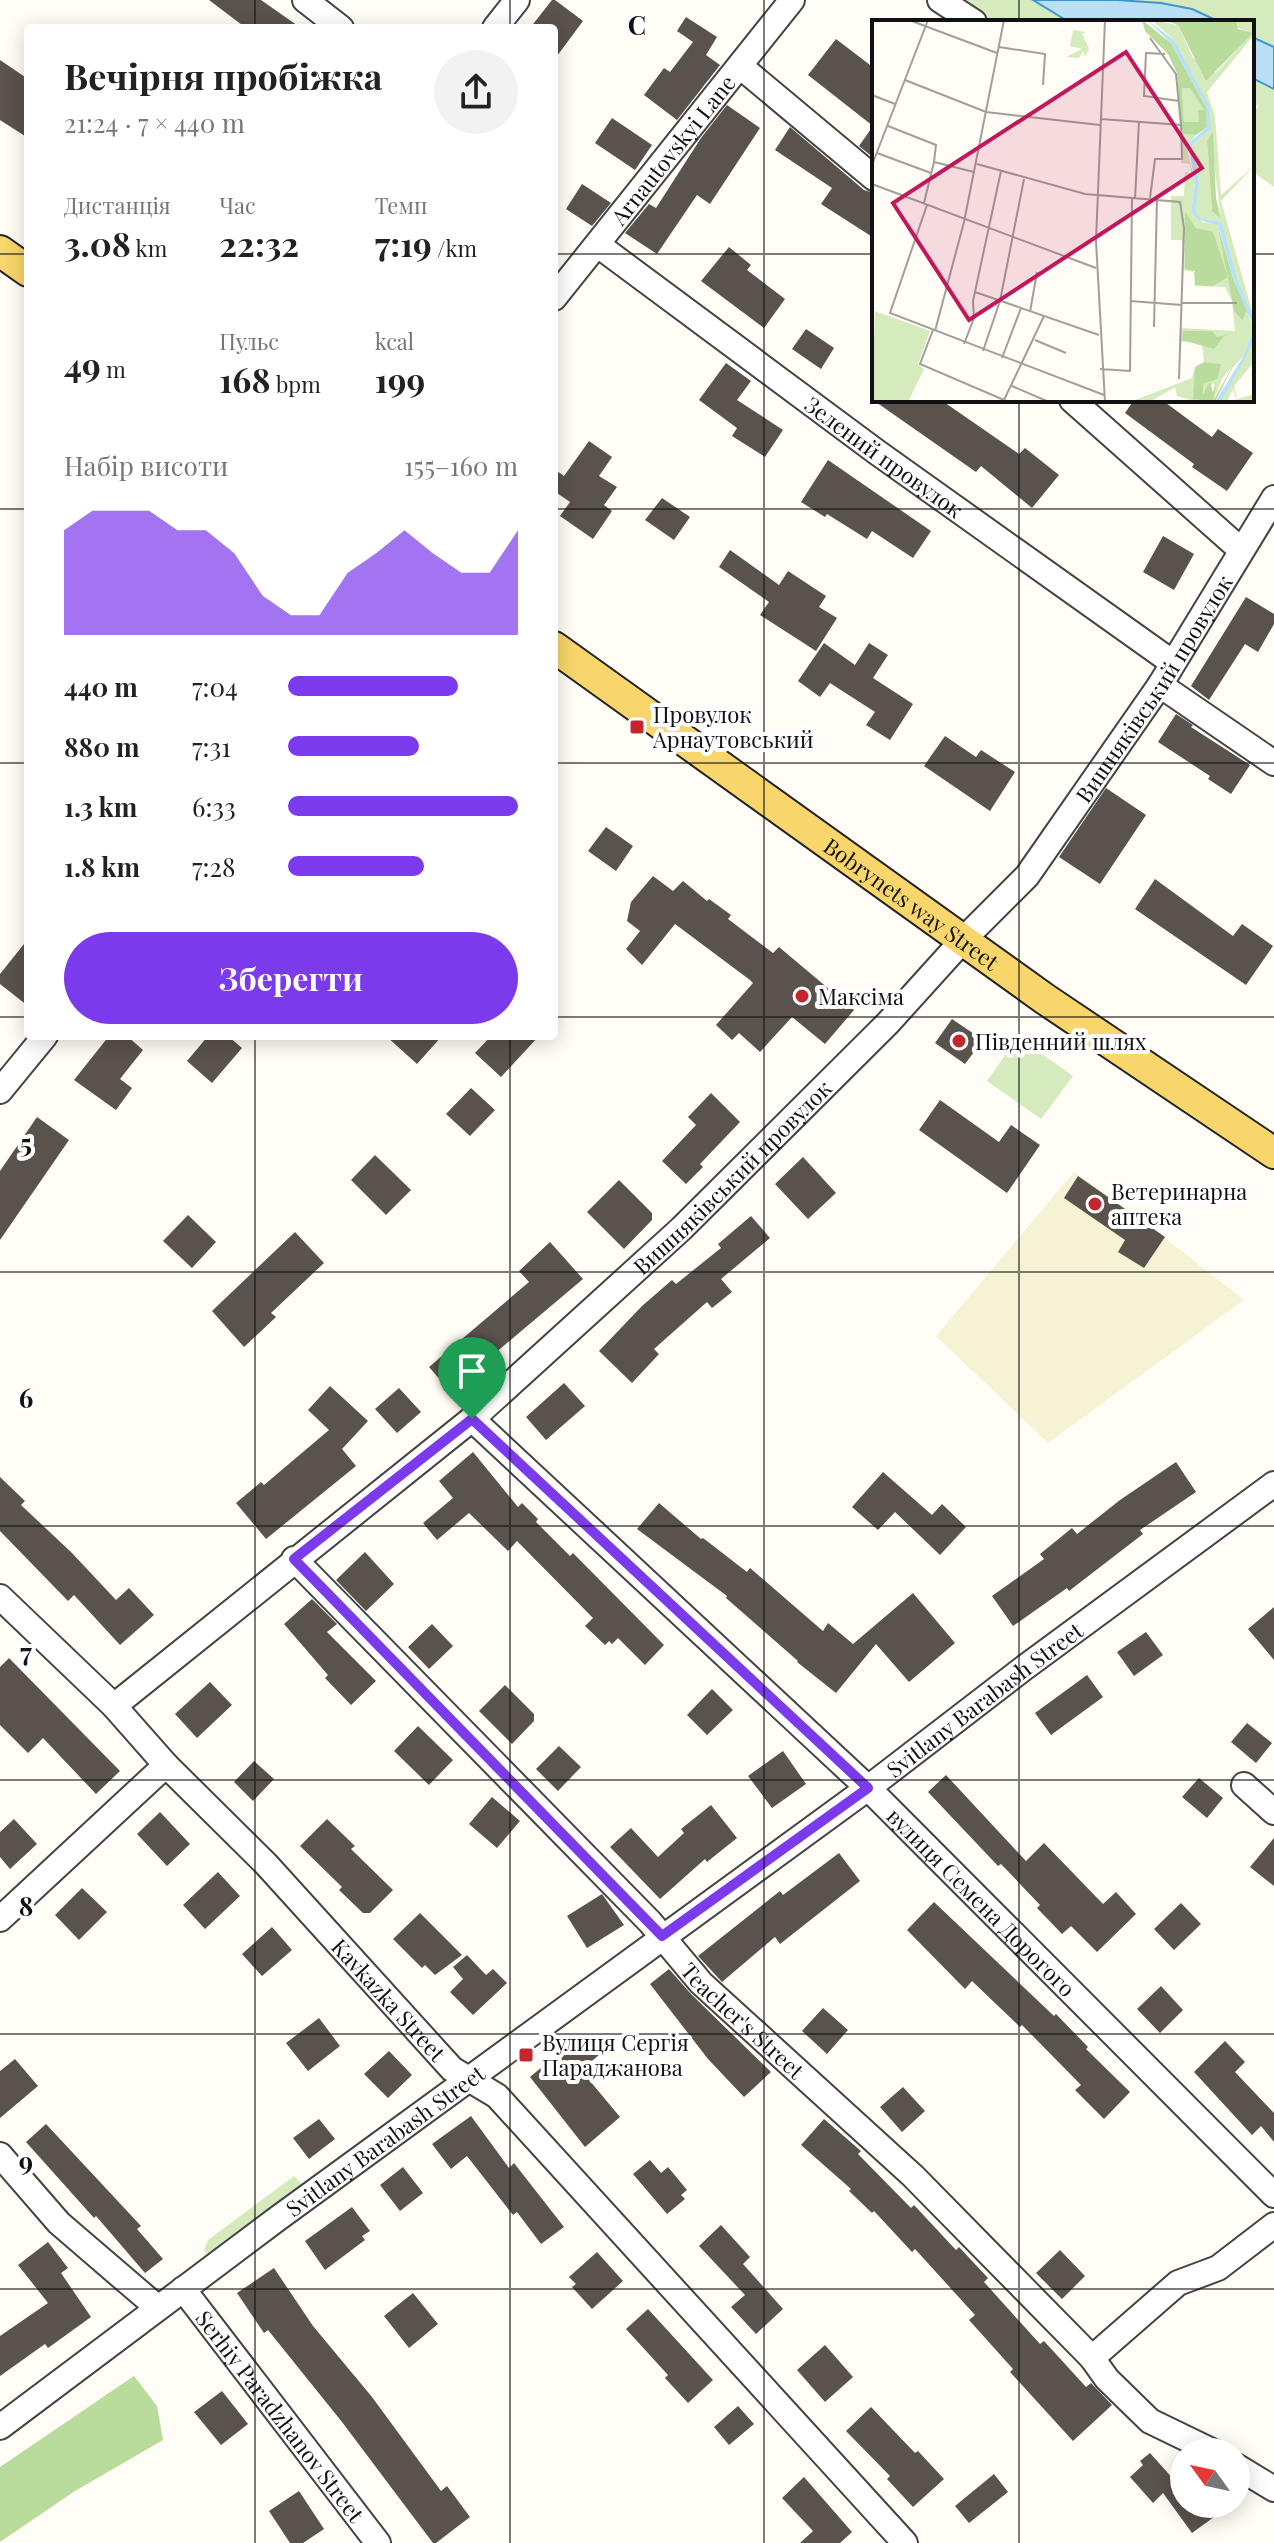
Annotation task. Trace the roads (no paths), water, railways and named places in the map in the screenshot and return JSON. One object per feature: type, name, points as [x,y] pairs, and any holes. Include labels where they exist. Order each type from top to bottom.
[{"type":"main road","points":[[0,251],[24,268]]},
{"type":"main road","name":"Bobrynets way Street","points":[[558,650],[963,940],[1274,1153]]},
{"type":"street","points":[[305,0],[336,24]]},
{"type":"street","points":[[498,24],[517,0]]},
{"type":"street","name":"Arnautovskyi Lane","points":[[558,293],[792,0]]},
{"type":"street","points":[[940,0],[971,20]]},
{"type":"street","points":[[740,66],[872,176]]},
{"type":"street","name":"Зелений провулок","points":[[598,245],[878,453],[1173,663]]},
{"type":"street","name":"Вишняківський провулок","points":[[1074,402],[1241,550]]},
{"type":"street","name":"Вишняківський провулок","points":[[114,1706],[472,1419],[681,1229],[888,1023],[963,940],[1027,876],[1160,685],[1274,498]]},
{"type":"street","points":[[1160,685],[1274,763]]},
{"type":"street","points":[[0,1091],[42,1040]]},
{"type":"street","name":"вулиця Семена Дорогого","points":[[472,1419],[868,1788],[1274,2195]]},
{"type":"street","name":"Svitlany Barabash Street","points":[[0,2427],[470,2077],[868,1788],[1024,1668],[1274,1484]]},
{"type":"street","name":"Teacher's Street","points":[[294,1559],[662,1936],[701,1983],[913,2176],[1150,2421],[1185,2438]]},
{"type":"street","name":"Kavkazka Street","points":[[0,1597],[114,1706],[166,1765],[266,1864],[452,2069],[470,2077],[497,2096],[905,2543]]},
{"type":"street","points":[[0,1919],[166,1765]]},
{"type":"street","points":[[1244,1785],[1274,1812]]},
{"type":"street","points":[[0,2155],[59,2223],[158,2308]]},
{"type":"street","points":[[1092,2358],[1178,2283],[1218,2268],[1274,2225]]},
{"type":"street","name":"Serhiy Paradzhanov Street","points":[[183,2289],[378,2543]]},
{"type":"street","points":[[1250,2474],[1274,2489]]},
{"type":"water","points":[[1033,0],[1161,3],[1192,9],[1216,20],[1066,20]]},
{"type":"water","points":[[1254,38],[1274,47],[1274,89],[1254,79]]},
{"type":"place","name":"Провулок Арнаутовський","points":[[637,727]]},
{"type":"place","name":"Максіма","points":[[802,996]]},
{"type":"place","name":"Південний шлях","points":[[959,1041]]},
{"type":"place","name":"Ветеринарна аптека","points":[[1095,1204]]},
{"type":"place","name":"Вулиця Сергія Параджанова","points":[[526,2055]]}]
